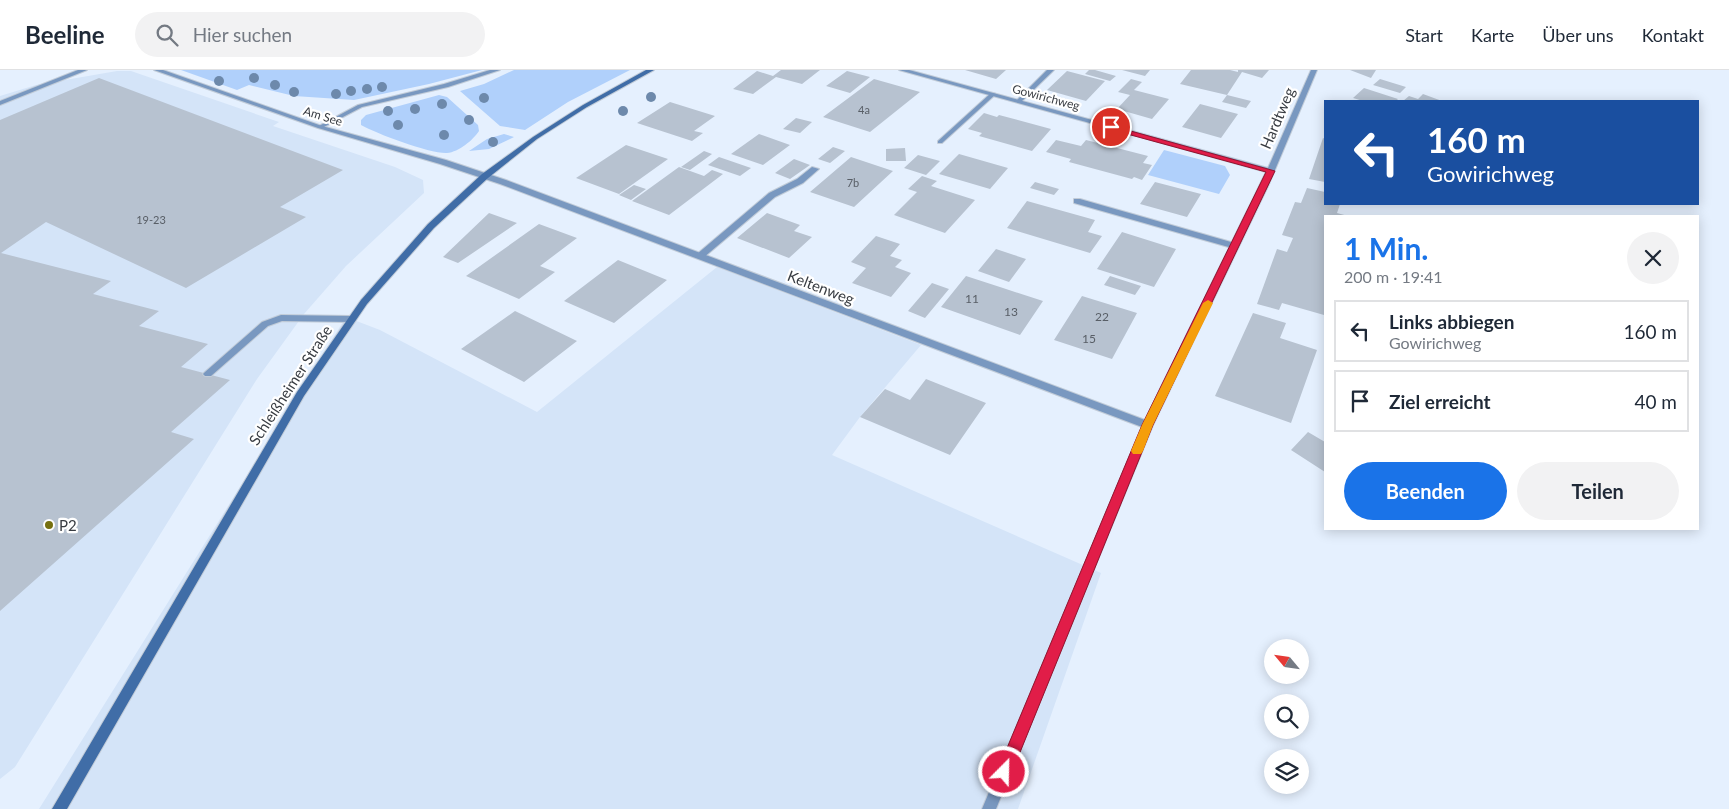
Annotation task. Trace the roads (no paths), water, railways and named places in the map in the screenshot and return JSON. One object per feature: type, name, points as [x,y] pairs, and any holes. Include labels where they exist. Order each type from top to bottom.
[{"type":"street","points":[[0,104],[84,70]]},
{"type":"street","name":"Am See","points":[[157,70],[320,127],[485,176]]},
{"type":"street","points":[[320,127],[360,106],[446,86],[498,70]]},
{"type":"street","name":"Schleißheimer Straße","points":[[59,809],[300,394],[364,302],[431,226],[485,176],[535,138],[577,111],[651,70]]},
{"type":"street","name":"Gowirichweg","points":[[902,70],[1270,171]]},
{"type":"street","points":[[1019,101],[1051,70]]},
{"type":"street","name":"Hardtweg","points":[[989,809],[1148,425],[1235,246],[1314,70]]},
{"type":"street","points":[[940,142],[993,94]]},
{"type":"street","points":[[700,256],[772,195],[800,181],[815,168]]},
{"type":"street","name":"Keltenweg","points":[[485,176],[1148,425]]},
{"type":"street","points":[[1077,201],[1235,246]]},
{"type":"street","points":[[208,374],[265,324],[281,318],[352,319]]},
{"type":"place","name":"P2","points":[[49,525]]}]
